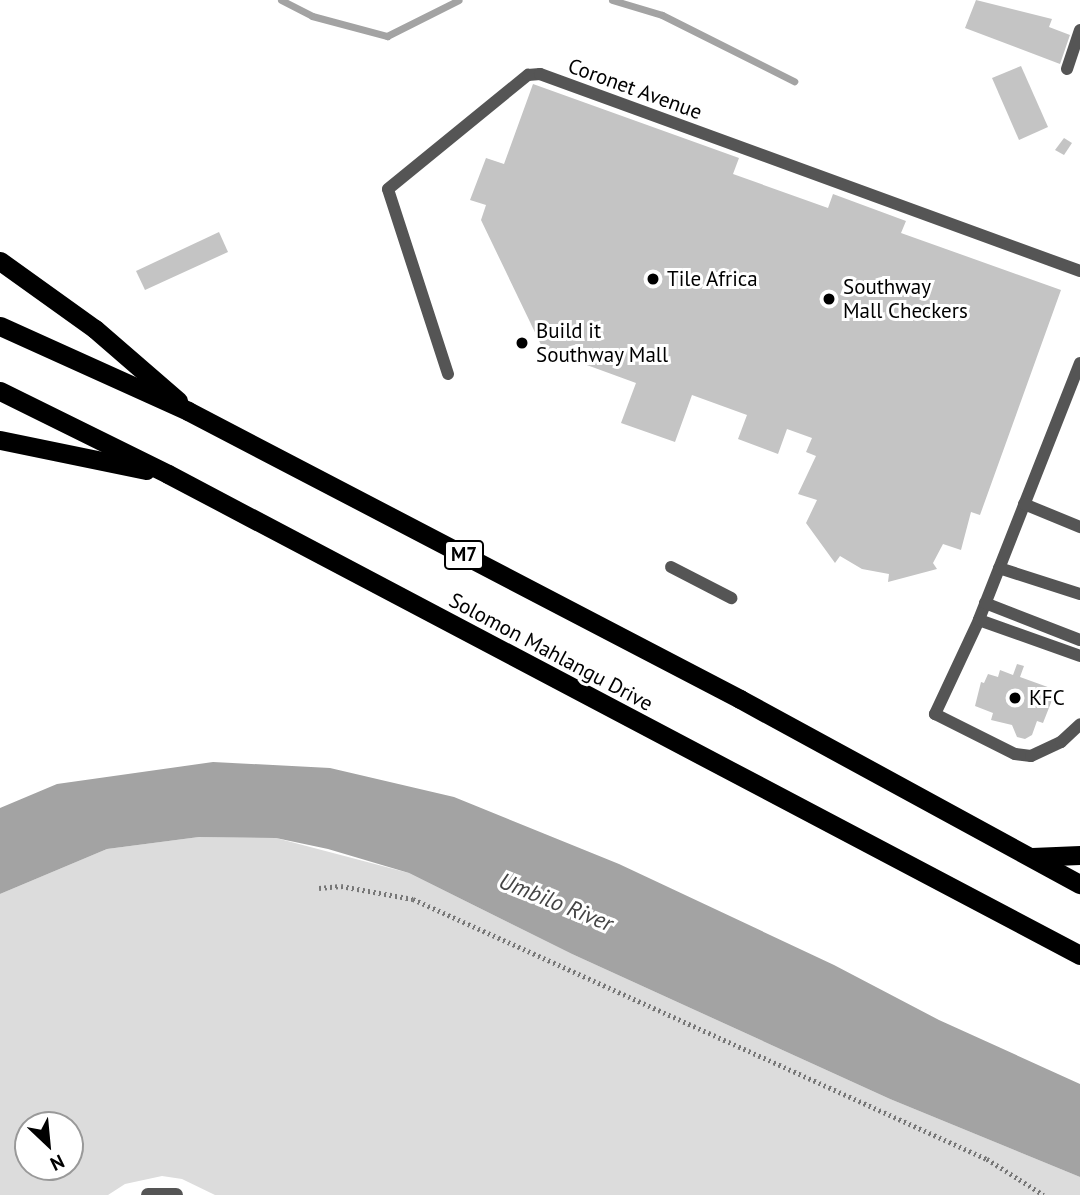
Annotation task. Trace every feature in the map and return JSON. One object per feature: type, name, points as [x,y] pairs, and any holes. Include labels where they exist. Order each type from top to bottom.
[{"type":"highway","points":[[0,261],[95,329],[188,411]]},
{"type":"highway","name":"M7","points":[[0,326],[188,411],[740,699],[1080,884]]},
{"type":"highway","name":"Solomon Mahlangu Drive","points":[[0,391],[168,474],[1080,956]]},
{"type":"highway","points":[[0,440],[168,474]]},
{"type":"highway","points":[[1031,857],[1080,855]]},
{"type":"street","points":[[148,1195],[176,1195]]},
{"type":"lane","points":[[1067,69],[1080,30]]},
{"type":"lane","name":"Coronet Avenue","points":[[449,374],[388,189],[528,75],[540,74],[1080,271]]},
{"type":"lane","points":[[1079,724],[1061,742],[1031,756],[1015,754],[935,714],[979,620],[1024,504],[1077,380],[1080,363]]},
{"type":"lane","points":[[1024,504],[1080,527]]},
{"type":"lane","points":[[671,567],[731,598]]},
{"type":"lane","points":[[999,568],[1080,594]]},
{"type":"lane","points":[[985,603],[1080,640]]},
{"type":"lane","points":[[979,620],[1080,656]]},
{"type":"path","points":[[319,888],[341,886],[413,899],[987,1159],[1044,1195]]},
{"type":"shaded area","points":[[199,837],[276,838],[409,873],[572,954],[890,1099],[1080,1177],[1080,1195],[215,1195],[182,1179],[162,1176],[125,1184],[108,1195],[0,1195],[0,894],[107,849]]},
{"type":"water","name":"Umbilo River","points":[[213,762],[330,768],[454,797],[619,864],[834,965],[939,1020],[1080,1084],[1080,1177],[890,1099],[572,954],[409,873],[328,849],[276,838],[199,837],[107,849],[0,894],[0,808],[57,784]]},
{"type":"building","points":[[976,0],[1052,19],[1049,27],[1070,35],[1060,64],[965,28]]},
{"type":"building","points":[[1021,66],[1048,127],[1019,140],[992,78]]},
{"type":"building","points":[[533,84],[739,158],[733,174],[828,208],[833,194],[906,221],[901,233],[1061,290],[980,515],[971,512],[961,550],[943,544],[933,563],[937,569],[888,582],[889,574],[862,569],[840,556],[835,563],[806,523],[817,500],[798,494],[816,456],[806,452],[812,438],[787,429],[778,454],[738,439],[747,415],[692,395],[675,442],[621,423],[636,383],[543,349],[481,220],[486,205],[470,200],[486,158],[504,164]]},
{"type":"building","points":[[1064,138],[1072,143],[1064,155],[1055,150]]},
{"type":"building","points":[[219,232],[228,252],[145,290],[136,271]]},
{"type":"building","name":"KFC","points":[[1017,664],[1024,666],[1020,677],[1056,690],[1043,723],[1037,721],[1032,735],[1025,739],[1017,737],[1012,725],[991,720],[993,713],[975,706],[981,682],[984,683],[988,674],[998,677],[1000,670],[1013,675]]},
{"type":"waterway","points":[[281,0],[312,16],[387,36],[459,0]]},
{"type":"waterway","points":[[612,0],[662,15],[794,81]]},
{"type":"place","name":"Tile Africa","points":[[653,279]]},
{"type":"place","name":"Southway Mall Checkers","points":[[829,299]]},
{"type":"place","name":"Build it Southway Mall","points":[[522,343]]},
{"type":"place","name":"KFC","points":[[1015,698]]}]
